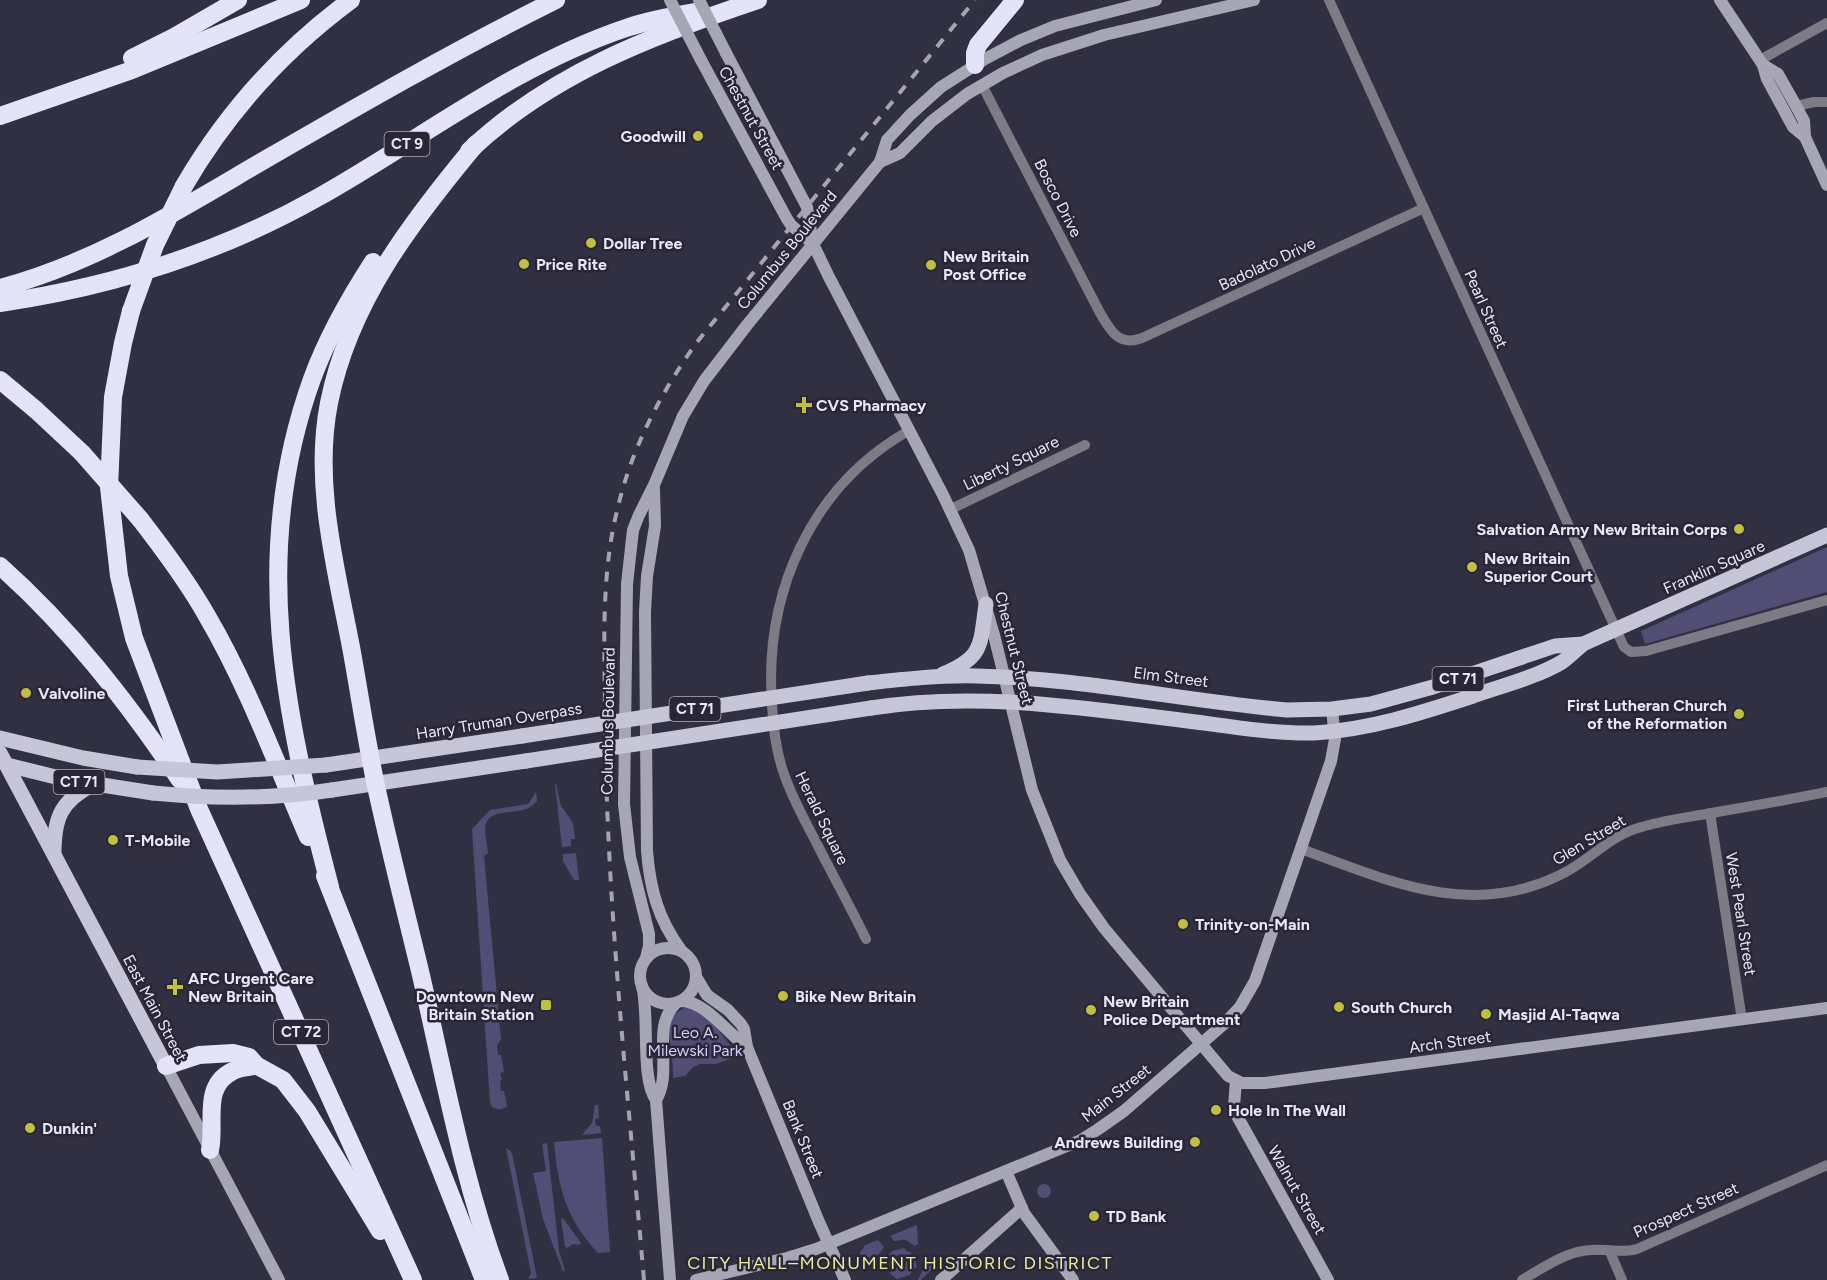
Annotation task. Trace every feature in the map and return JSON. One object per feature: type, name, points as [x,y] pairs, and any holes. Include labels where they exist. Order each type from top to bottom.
[{"type":"highway","points":[[2,116],[151,49],[238,0]]},
{"type":"highway","points":[[2,116],[132,70],[301,0]]},
{"type":"highway","points":[[199,809],[134,638],[123,596],[115,549],[110,487],[111,427],[117,369],[131,311],[155,245],[184,186],[217,134],[253,88],[300,41],[351,0]]},
{"type":"highway","points":[[0,288],[77,262],[133,236],[423,69],[556,0]]},
{"type":"highway","points":[[330,887],[297,752],[288,702],[281,646],[278,553],[282,503],[289,459],[312,378],[329,340],[359,284],[402,220],[476,144],[531,101],[591,66],[657,36],[757,0]]},
{"type":"highway","name":"CT 9","points":[[0,303],[113,280],[171,262],[226,241],[315,199],[507,82],[579,46],[654,20],[757,0]]},
{"type":"highway","points":[[975,65],[978,45],[1015,0]]},
{"type":"highway","points":[[476,144],[408,229],[375,281],[349,337],[333,386],[323,446],[327,511],[375,783],[473,1196],[500,1280]]},
{"type":"highway","points":[[0,380],[82,453],[140,519],[184,580],[216,633],[244,690],[330,887],[484,1280]]},
{"type":"highway","points":[[0,566],[58,622],[101,671],[130,708],[199,809]]},
{"type":"highway","name":"CT 72","points":[[199,809],[413,1280]]},
{"type":"highway","points":[[166,1066],[199,1055],[223,1052],[245,1055],[256,1065],[284,1080],[298,1096],[370,1215],[402,1256]]},
{"type":"highway","points":[[210,1150],[212,1103],[218,1084],[233,1071],[256,1065]]},
{"type":"main road","name":"Franklin Square","points":[[1332,709],[1365,705],[1411,694],[1555,646],[1583,644],[1827,535]]},
{"type":"main road","points":[[934,677],[963,665],[974,656],[979,647],[986,604]]},
{"type":"main road","name":"Franklin Square","points":[[1335,731],[1418,714],[1546,669],[1562,662],[1583,644]]},
{"type":"main road","points":[[1541,651],[1546,669]]},
{"type":"main road","name":"Harry Truman Overpass","points":[[0,738],[83,759],[137,767],[217,772],[326,765],[372,759],[868,683],[934,677],[1005,677]]},
{"type":"main road","name":"Elm Street","points":[[1005,677],[1056,681],[1294,710],[1332,709]]},
{"type":"main road","points":[[1411,694],[1418,714]]},
{"type":"main road","name":"CT 71","points":[[2,760],[92,785],[153,793],[241,797],[332,790],[871,708],[946,700],[1011,702],[1288,732],[1335,731]]},
{"type":"main road","points":[[1208,724],[1233,715],[1246,705]]},
{"type":"main road","name":"East Main Street","points":[[2,760],[166,1066]]},
{"type":"main road","points":[[54,856],[56,830],[62,810],[72,797],[92,785]]},
{"type":"street","name":"Chestnut Street","points":[[670,0],[787,219],[813,244]]},
{"type":"street","name":"Chestnut Street","points":[[699,0],[807,207],[813,244],[951,509],[969,550],[986,604],[1036,802],[1053,846],[1069,877],[1104,928],[1202,1044]]},
{"type":"street","name":"Columbus Boulevard","points":[[646,958],[649,933],[628,845],[624,818],[628,574],[633,530],[683,417],[704,381],[731,344],[880,162],[887,140],[934,93],[975,65],[1048,28],[1156,0]]},
{"type":"street","name":"Columbus Boulevard","points":[[880,162],[900,153],[941,114],[982,86],[1031,60],[1082,41],[1254,0]]},
{"type":"street","name":"Pearl Street","points":[[1329,0],[1616,631]]},
{"type":"street","points":[[1720,0],[1762,62],[1767,79],[1793,128],[1805,137]]},
{"type":"street","points":[[1762,62],[1827,23]]},
{"type":"street","points":[[1762,62],[1778,74],[1796,106],[1804,122],[1805,137],[1827,185]]},
{"type":"street","name":"Bosco Drive","points":[[975,65],[982,86],[1099,311],[1111,330],[1122,340]]},
{"type":"street","points":[[1796,106],[1827,102]]},
{"type":"street","name":"Badolato Drive","points":[[1122,340],[1132,341],[1142,338],[1424,208]]},
{"type":"street","name":"Herald Square","points":[[866,939],[798,808],[782,769],[773,718],[771,653],[774,624],[790,567],[810,530],[833,496],[854,473],[880,450],[910,430]]},
{"type":"street","name":"Liberty Square","points":[[951,509],[1085,445]]},
{"type":"street","name":"Columbus Boulevard","points":[[654,485],[655,526],[647,576],[645,612],[647,851],[651,887],[661,919],[681,950]]},
{"type":"street","points":[[1616,631],[1624,647],[1631,652],[1638,652],[1827,600]]},
{"type":"street","name":"Main Street","points":[[696,1280],[787,1258],[829,1244],[1079,1141],[1103,1127],[1202,1044],[1233,1015],[1253,985],[1333,756],[1335,731],[1332,709]]},
{"type":"street","points":[[624,787],[634,780],[646,778]]},
{"type":"street","name":"Glen Street","points":[[1301,849],[1420,890],[1455,896],[1490,895],[1520,890],[1558,877],[1616,838],[1632,830],[1827,792]]},
{"type":"street","name":"West Pearl Street","points":[[1710,813],[1742,1020]]},
{"type":"street","points":[[656,1100],[662,1084],[664,1023],[670,1009],[693,990],[696,977],[693,962],[681,950],[671,948],[662,948],[653,952],[646,958],[640,972],[645,1006],[649,1082],[656,1100],[670,1280]]},
{"type":"street","name":"Bank Street","points":[[696,977],[708,995],[728,1010],[744,1029],[747,1047],[845,1280]]},
{"type":"street","points":[[642,986],[649,997],[657,1002],[667,1004],[679,1002]]},
{"type":"street","name":"Bank Street","points":[[679,1002],[694,1003],[705,1010],[733,1038],[747,1047]]},
{"type":"street","name":"Arch Street","points":[[1236,1081],[1246,1084],[1265,1083],[1827,1008]]},
{"type":"street","points":[[1202,1044],[1224,1072],[1236,1081]]},
{"type":"street","name":"East Main Street","points":[[166,1066],[279,1280]]},
{"type":"street","name":"Walnut Street","points":[[1236,1081],[1234,1106],[1236,1114],[1328,1280]]},
{"type":"street","name":"Prospect Street","points":[[1522,1280],[1581,1251],[1592,1249],[1624,1252],[1637,1249],[1827,1165]]},
{"type":"street","points":[[1006,1171],[1022,1208],[1073,1280]]},
{"type":"street","points":[[941,1280],[1022,1208]]},
{"type":"street","points":[[1610,1252],[1622,1280]]},
{"type":"green space","points":[[1827,547],[1827,592],[1645,644],[1641,631]]},
{"type":"green space","points":[[555,784],[561,806],[573,823],[575,839],[571,839],[571,846],[562,847]]},
{"type":"green space","points":[[536,792],[537,801],[531,807],[499,813],[488,820],[485,828],[488,853],[484,856],[501,1040],[497,1045],[504,1072],[500,1073],[501,1091],[504,1091],[507,1106],[498,1109],[492,1107],[490,1103],[472,829],[490,810],[528,804]]},
{"type":"green space","points":[[576,853],[579,880],[574,880],[563,861],[563,854]]},
{"type":"green space","name":"Leo A. Milewski Park","points":[[684,1008],[708,1019],[738,1056],[716,1064],[700,1064],[692,1068],[685,1076],[673,1078],[668,1032],[672,1016]]},
{"type":"green space","points":[[595,1105],[598,1105],[599,1118],[595,1119],[596,1126],[600,1126],[601,1133],[582,1135],[592,1123]]},
{"type":"green space","points":[[602,1138],[610,1252],[598,1253],[578,1228],[571,1215],[561,1188],[554,1142]]},
{"type":"green space","points":[[547,1143],[559,1251],[565,1271],[563,1271],[543,1219],[533,1173],[546,1171],[542,1144]]},
{"type":"green space","points":[[506,1148],[511,1151],[513,1158],[537,1278],[528,1279],[531,1273]]},
{"type":"green space","points":[[1044,1184],[1049,1186],[1051,1191],[1049,1196],[1044,1198],[1039,1196],[1037,1191],[1039,1186]]},
{"type":"green space","points":[[563,1218],[581,1243],[579,1245],[573,1244],[565,1247],[561,1219]]},
{"type":"green space","points":[[917,1225],[918,1244],[914,1246],[905,1240],[894,1241],[890,1236]]},
{"type":"green space","points":[[878,1240],[884,1247],[877,1256],[878,1268],[874,1270],[863,1262],[860,1253],[865,1245]]},
{"type":"green space","points":[[904,1248],[912,1253],[903,1259],[900,1255],[895,1256],[895,1263],[887,1268],[885,1259],[892,1251]]},
{"type":"green space","points":[[926,1256],[936,1265],[921,1280],[918,1280],[924,1267],[922,1259]]},
{"type":"green space","points":[[914,1257],[917,1267],[910,1275],[897,1279],[889,1273],[898,1267],[901,1271],[905,1270],[906,1262]]},
{"type":"railway","points":[[644,1280],[619,1001],[607,792],[605,616],[608,563],[617,511],[630,466],[648,423],[697,342],[975,0]]},
{"type":"place","name":"Goodwill","points":[[698,136]]},
{"type":"place","name":"Dollar Tree","points":[[591,243]]},
{"type":"place","name":"Price Rite","points":[[524,264]]},
{"type":"place","name":"New Britain Post Office","points":[[931,265]]},
{"type":"place","name":"CVS Pharmacy","points":[[804,405]]},
{"type":"place","name":"Salvation Army New Britain Corps","points":[[1739,529]]},
{"type":"place","name":"New Britain Superior Court","points":[[1472,567]]},
{"type":"place","name":"Valvoline","points":[[26,693]]},
{"type":"place","name":"First Lutheran Church of the Reformation","points":[[1739,714]]},
{"type":"place","name":"T-Mobile","points":[[113,840]]},
{"type":"place","name":"Trinity-on-Main","points":[[1183,924]]},
{"type":"place","name":"AFC Urgent Care New Britain","points":[[175,987]]},
{"type":"place","name":"Bike New Britain","points":[[783,996]]},
{"type":"place","name":"Downtown New Britain Station","points":[[546,1005]]},
{"type":"place","name":"South Church","points":[[1339,1007]]},
{"type":"place","name":"New Britain Police Department","points":[[1091,1010]]},
{"type":"place","name":"Masjid Al-Taqwa","points":[[1486,1014]]},
{"type":"place","name":"Hole In The Wall","points":[[1216,1110]]},
{"type":"place","name":"Dunkin'","points":[[30,1128]]},
{"type":"place","name":"Andrews Building","points":[[1195,1142]]},
{"type":"place","name":"TD Bank","points":[[1094,1216]]},
{"type":"district","name":"CITY HALL–MONUMENT HISTORIC DISTRICT","points":[[900,1263]]}]
